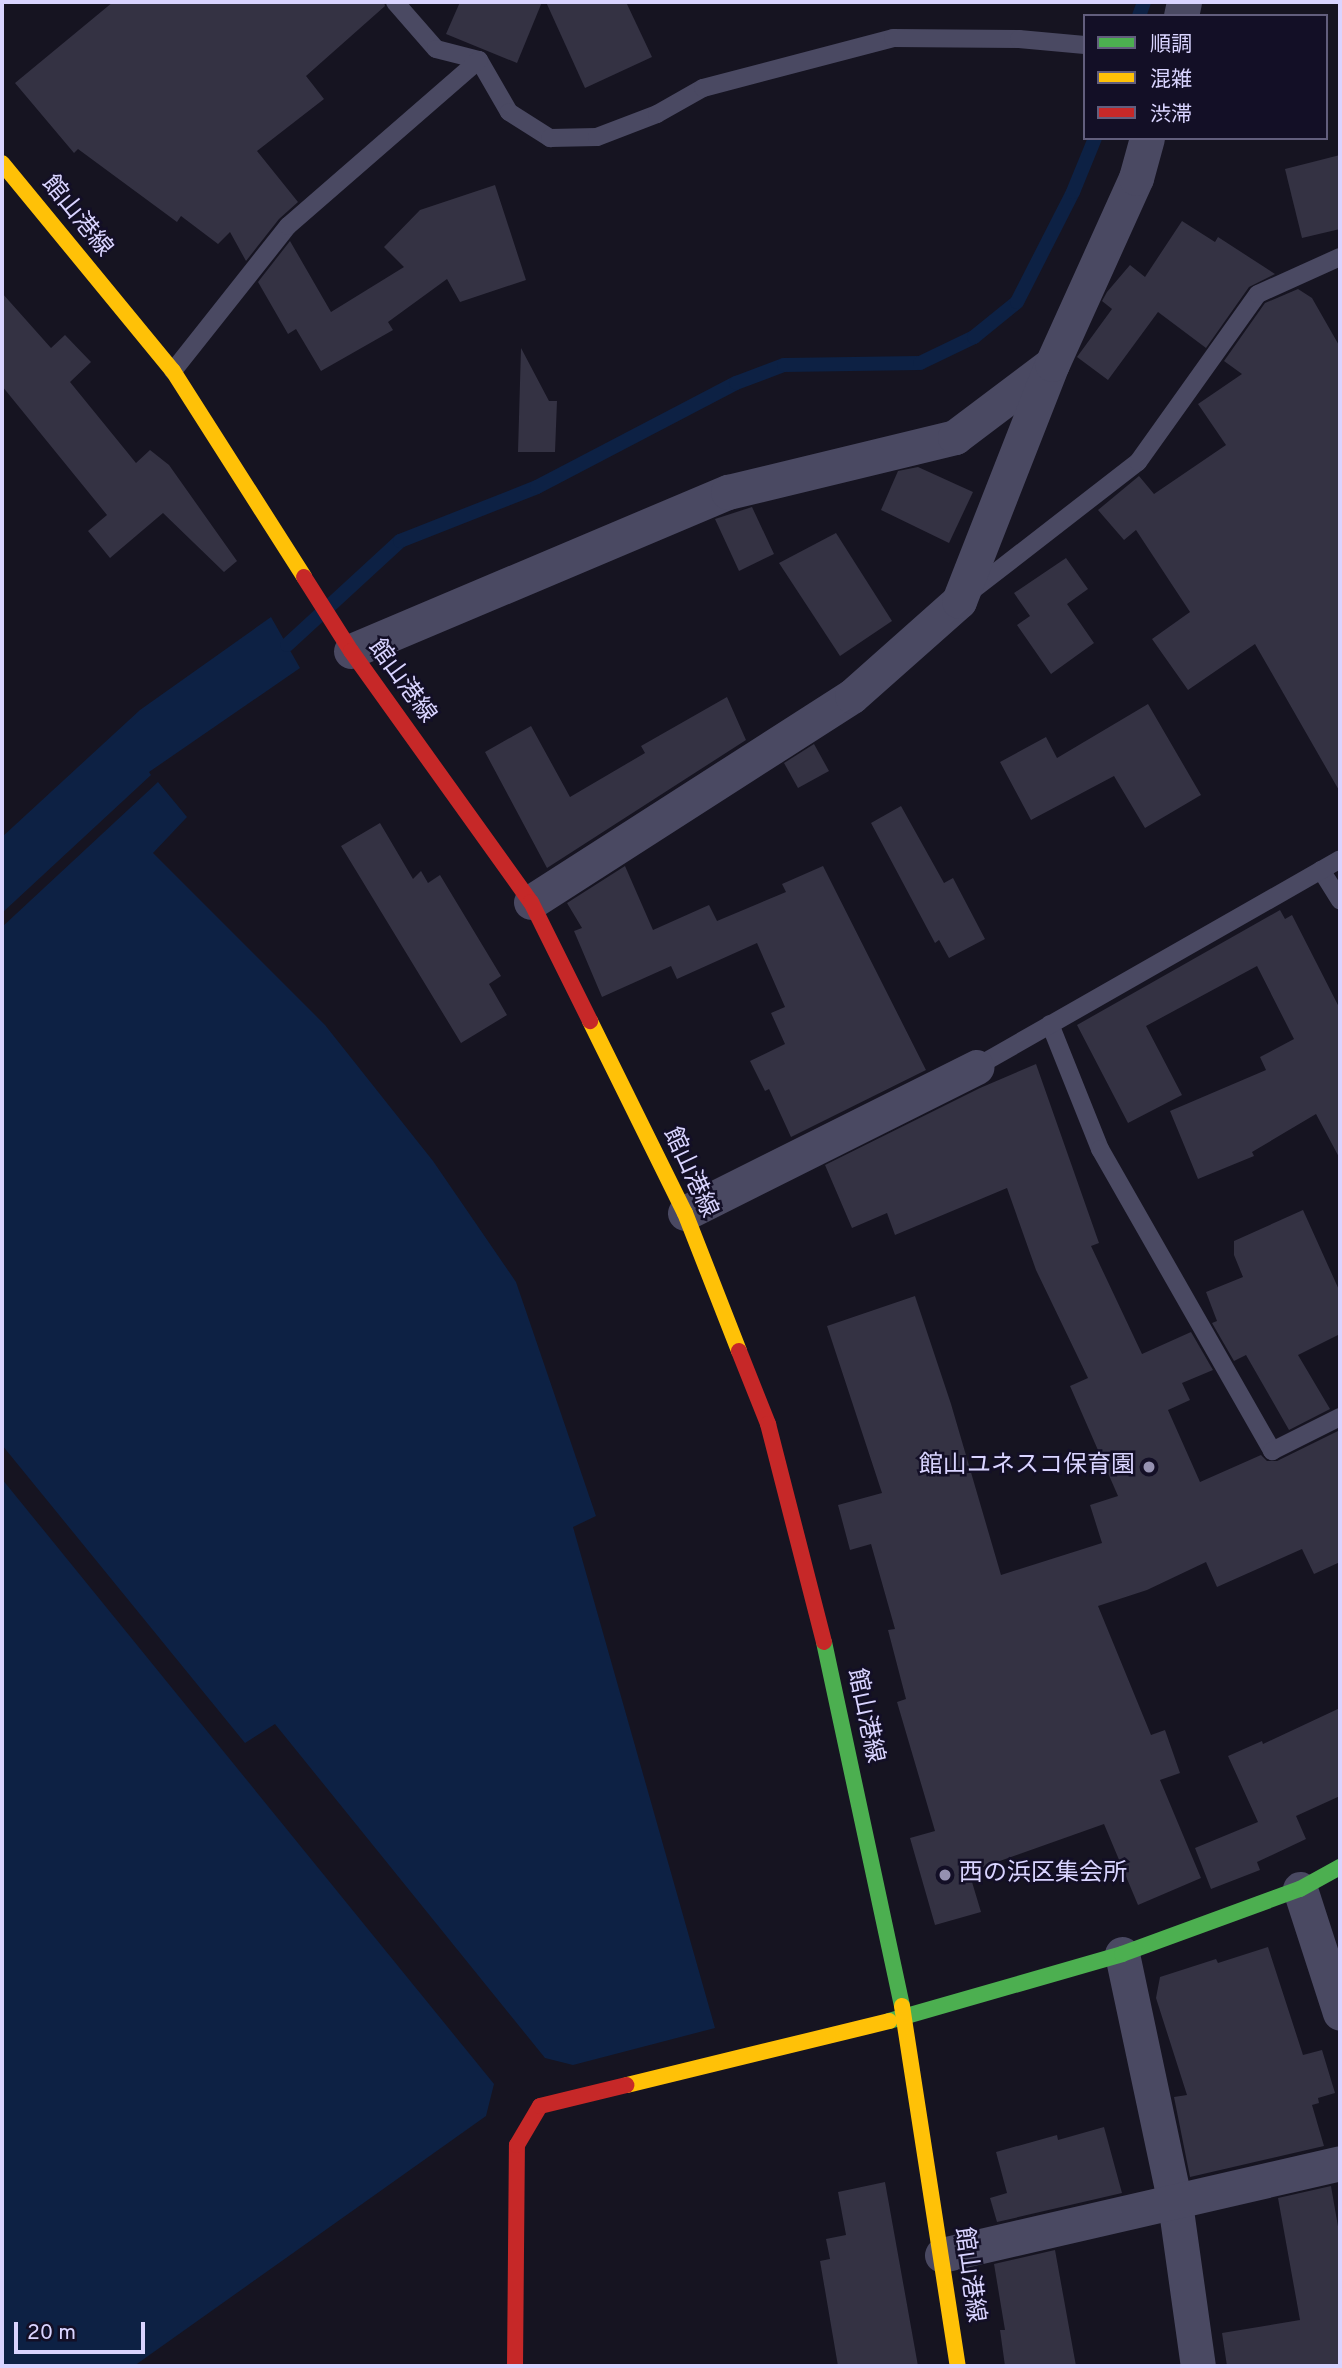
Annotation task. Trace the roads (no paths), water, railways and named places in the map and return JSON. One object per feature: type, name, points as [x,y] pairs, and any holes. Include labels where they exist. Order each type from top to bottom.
[{"type":"main road","name":"館山港線","points":[[2,163],[173,371],[347,646],[531,902],[685,1213],[768,1424],[829,1660],[904,2017],[958,2366]]},
{"type":"main road","points":[[515,2366],[517,2146],[540,2106],[904,2017],[1122,1954],[1300,1889],[1340,1867]]},
{"type":"street","points":[[531,902],[852,696],[959,601],[1052,364],[1136,178],[1146,140]]},
{"type":"street","points":[[347,646],[728,492],[955,437],[1052,364]]},
{"type":"street","points":[[685,1213],[976,1068]]},
{"type":"street","points":[[1300,1889],[1340,2013]]},
{"type":"street","points":[[1122,1954],[1175,2203],[1198,2366]]},
{"type":"street","points":[[942,2255],[1175,2203],[1340,2162]]},
{"type":"lane","points":[[395,2],[436,49],[479,60],[509,112],[550,138],[597,137],[657,114],[703,88],[893,38],[1020,39],[1082,45]]},
{"type":"lane","points":[[173,371],[288,226],[479,60]]},
{"type":"lane","points":[[959,601],[1138,461],[1258,294],[1340,257]]},
{"type":"lane","points":[[976,1068],[1340,859]]},
{"type":"lane","points":[[1321,870],[1340,900]]},
{"type":"lane","points":[[1050,1024],[1100,1149],[1272,1451],[1340,1417]]},
{"type":"water","points":[[271,617],[300,668],[149,772],[151,775],[2,913],[2,837],[140,710]]},
{"type":"water","points":[[158,782],[187,817],[153,853],[325,1025],[433,1161],[516,1282],[596,1516],[573,1527],[715,2028],[573,2065],[545,2058],[275,1724],[245,1743],[2,1445],[2,927]]},
{"type":"water","points":[[2,1479],[494,2084],[486,2116],[134,2366],[2,2366]]},
{"type":"waterway","points":[[1140,14],[1144,2]]},
{"type":"waterway","points":[[287,645],[400,541],[537,487],[736,383],[784,365],[920,363],[974,337],[1017,302],[1073,192],[1094,140]]},
{"type":"place","name":"館山ユネスコ保育園","points":[[1149,1467]]},
{"type":"place","name":"西の浜区集会所","points":[[945,1875]]}]
